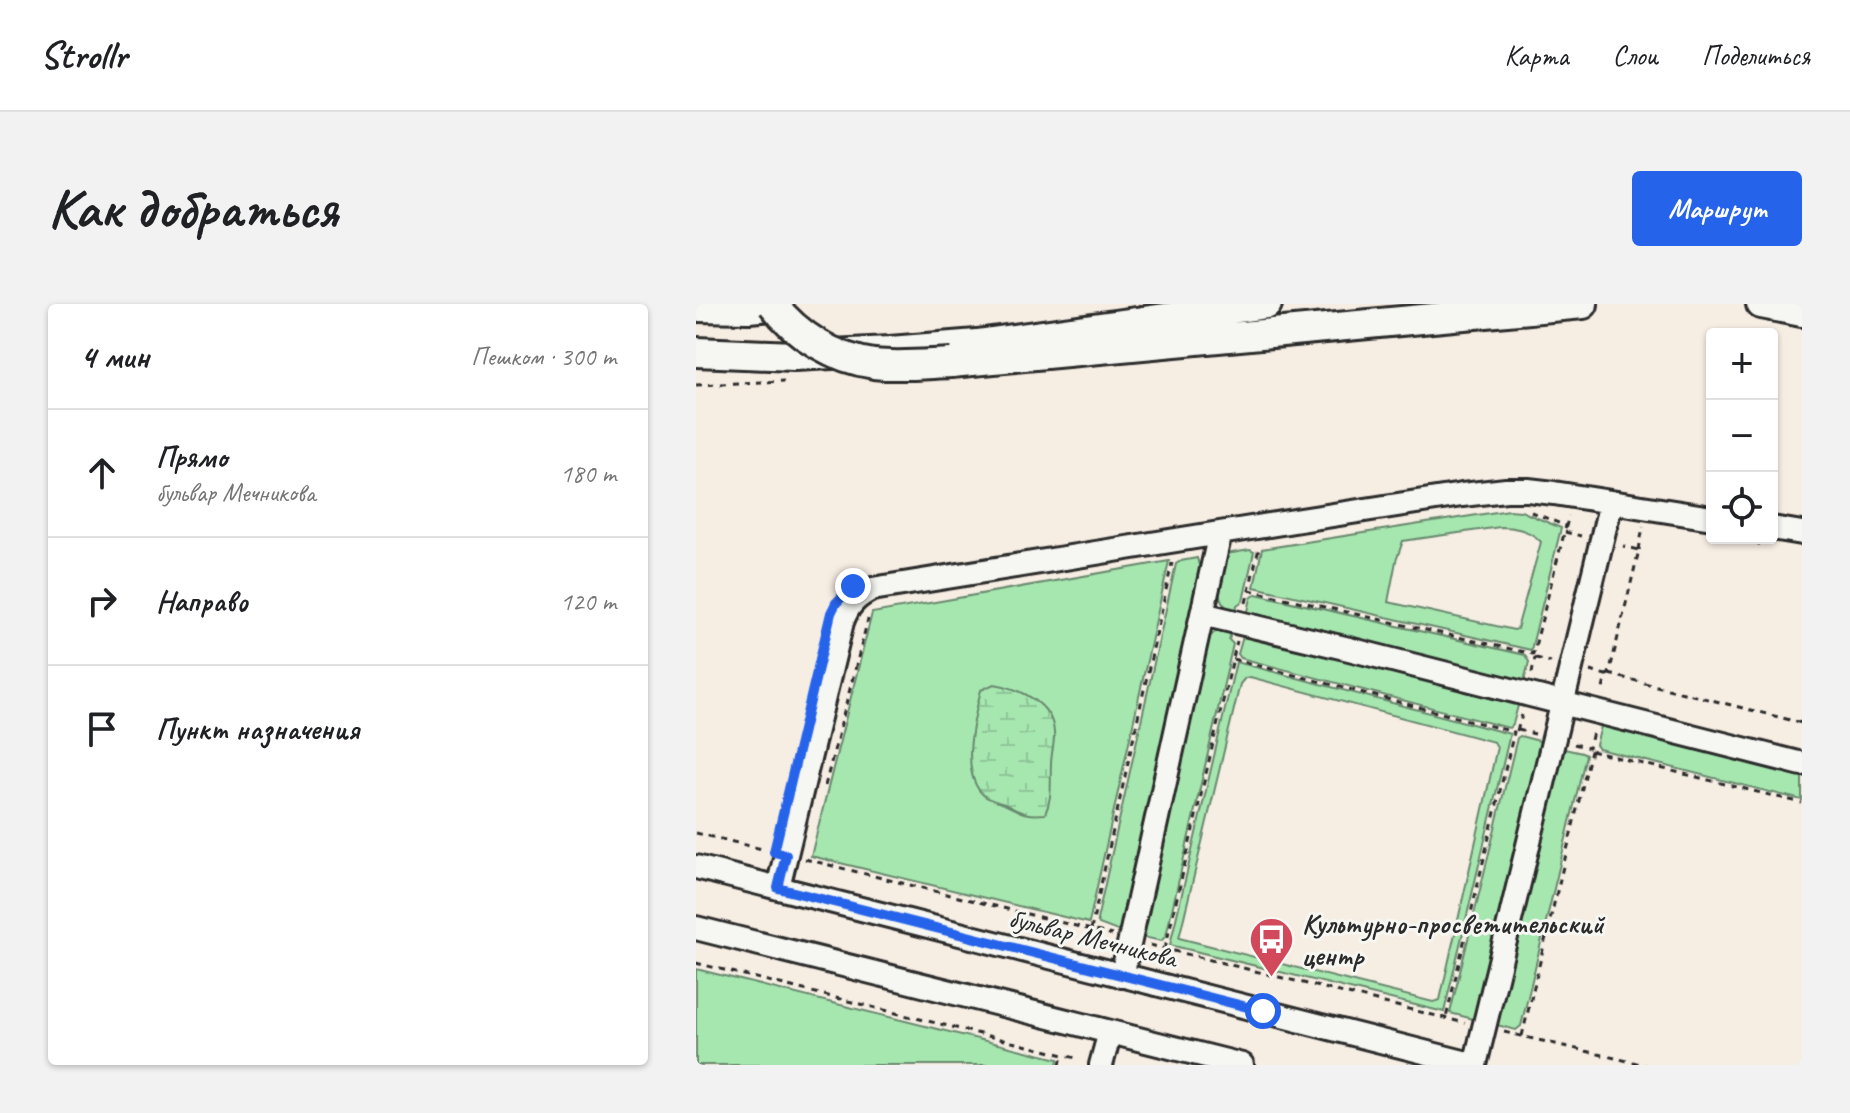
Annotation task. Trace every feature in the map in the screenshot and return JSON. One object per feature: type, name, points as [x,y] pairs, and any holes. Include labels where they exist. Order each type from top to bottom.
[{"type":"highway","points":[[696,305],[773,304]]},
{"type":"main road","points":[[773,304],[795,328],[832,351],[875,364],[897,365],[951,363],[1583,304]]},
{"type":"main road","points":[[696,352],[794,356],[977,344],[1267,304]]},
{"type":"main road","points":[[1761,304],[1802,312]]},
{"type":"street","points":[[778,888],[842,622],[846,610],[861,595],[884,587],[1506,490],[1541,491],[1706,517]]},
{"type":"street","points":[[1475,1065],[1611,502]]},
{"type":"street","points":[[1778,529],[1802,533]]},
{"type":"street","points":[[1122,976],[1220,533]]},
{"type":"street","points":[[1202,614],[1802,764]]},
{"type":"street","name":"бульвар Мечникова","points":[[696,867],[1475,1065]]},
{"type":"street","points":[[696,928],[1242,1065]]},
{"type":"street","points":[[1102,1065],[1110,1032]]},
{"type":"path","points":[[1249,590],[1533,654],[1566,526]]},
{"type":"path","points":[[1565,532],[1639,550],[1608,674],[1802,723]]},
{"type":"path","points":[[1165,949],[1259,546]]},
{"type":"path","points":[[1091,930],[1174,557]]},
{"type":"path","points":[[825,787],[870,611]]},
{"type":"path","points":[[1233,659],[1514,732],[1446,1018]]},
{"type":"path","points":[[1522,1037],[1590,750],[1802,803]]},
{"type":"path","points":[[696,833],[1645,1065]]},
{"type":"path","points":[[696,963],[1102,1065]]},
{"type":"path","points":[[1060,1065],[1062,1055]]},
{"type":"green space","points":[[1509,510],[1521,511],[1561,528],[1531,650],[1254,587],[1262,549]],"holes":[[[1500,527],[1528,532],[1541,542],[1517,629],[1388,602],[1403,541]]]},
{"type":"green space","points":[[1254,552],[1243,601],[1237,605],[1236,613],[1222,602],[1219,588],[1222,571],[1226,554]]},
{"type":"green space","points":[[1197,558],[1202,576],[1120,932],[1099,924],[1097,920],[1176,564]]},
{"type":"green space","points":[[1169,561],[1089,923],[811,856],[872,613]]},
{"type":"green space","points":[[1256,594],[1525,655],[1529,662],[1523,685],[1247,616],[1251,598]]},
{"type":"green space","points":[[1232,629],[1229,640],[1233,644],[1166,936],[1161,941],[1139,936],[1206,640],[1215,632]]},
{"type":"green space","points":[[1244,633],[1519,702],[1513,724],[1509,728],[1241,658],[1238,654]]},
{"type":"green space","points":[[1236,662],[1510,734],[1444,1012],[1170,945]],"holes":[[[1245,678],[1494,742],[1497,747],[1440,1000],[1433,1002],[1179,938],[1240,684]]]},
{"type":"green space","points":[[994,684],[1014,689],[1033,699],[1052,722],[1051,789],[1045,814],[1023,813],[986,797],[977,788],[972,776],[970,746],[978,702],[981,690]]},
{"type":"green space","points":[[1602,723],[1802,773],[1802,800],[1599,749],[1596,745]]},
{"type":"green space","points":[[1520,736],[1543,742],[1477,1020],[1450,1013],[1517,738]]},
{"type":"green space","points":[[1560,748],[1586,755],[1521,1026],[1516,1030],[1493,1024]]},
{"type":"green space","points":[[696,969],[1058,1059],[1057,1065],[696,1065]]},
{"type":"place","name":"Культурно-просветительский центр","points":[[1271,978]]},
{"type":"route","points":[[853,586],[843,594],[831,613],[774,852],[786,855],[778,888],[1263,1011]]}]
